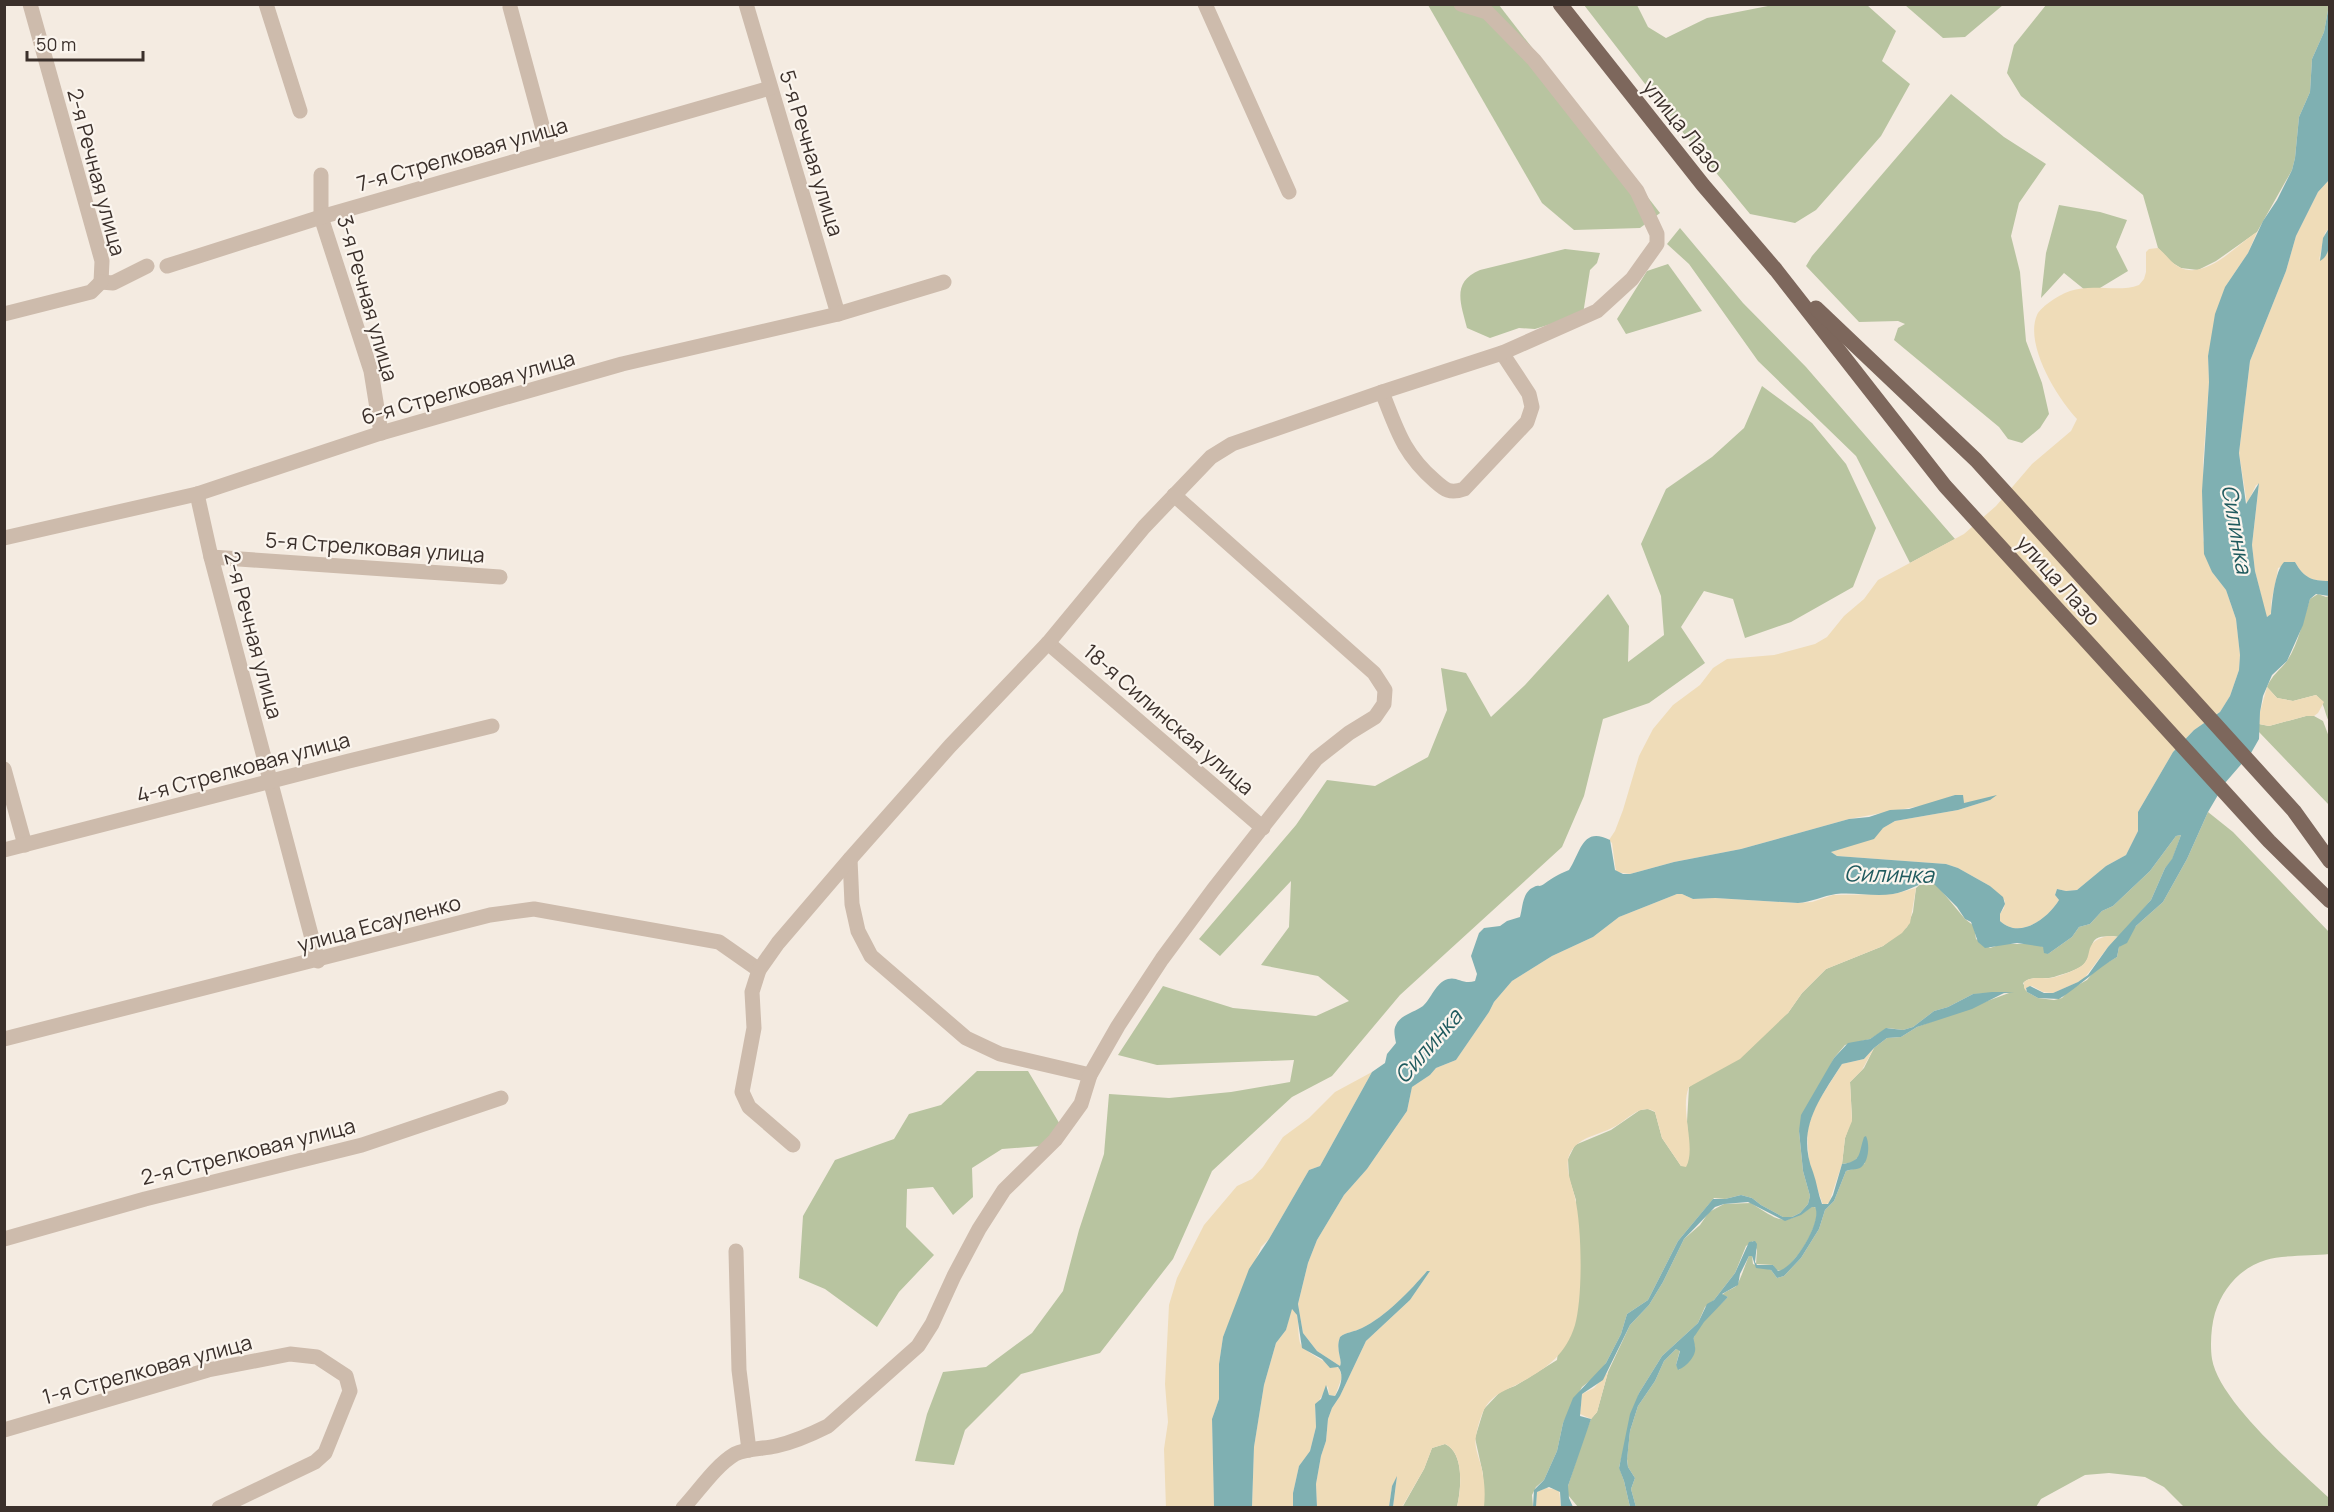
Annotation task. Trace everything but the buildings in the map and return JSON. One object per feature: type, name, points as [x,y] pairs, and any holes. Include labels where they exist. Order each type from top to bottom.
[{"type":"main road","name":"улица Лазо","points":[[1560,4],[1703,185],[1776,270],[1945,486],[2269,841],[2330,901]]},
{"type":"main road","name":"улица Лазо","points":[[1776,270],[1976,460],[2294,811],[2330,861]]},
{"type":"street","name":"2-я Речная улица","points":[[30,4],[102,261],[101,282]]},
{"type":"street","points":[[266,4],[300,111]]},
{"type":"street","name":"5-я Речная улица","points":[[746,4],[838,314]]},
{"type":"street","points":[[1205,4],[1289,192]]},
{"type":"street","points":[[793,1144],[749,1107],[742,1092],[754,1028],[753,992],[759,970],[778,943],[850,859],[950,746],[1048,643],[1138,534],[1174,495],[1211,457],[1232,444],[1502,353],[1597,311],[1632,279],[1657,244],[1657,234],[1637,191],[1534,60],[1487,12],[1461,4]]},
{"type":"street","points":[[510,7],[549,151]]},
{"type":"street","name":"7-я Стрелковая улица","points":[[167,266],[321,217],[770,88]]},
{"type":"street","name":"3-я Речная улица","points":[[321,175],[321,217],[371,371],[381,433]]},
{"type":"street","points":[[4,314],[91,292],[101,282],[113,283],[147,266]]},
{"type":"street","name":"6-я Стрелковая улица","points":[[4,538],[197,494],[381,433],[622,364],[838,314],[944,282]]},
{"type":"street","points":[[1382,392],[1407,452],[1421,469],[1447,491],[1455,493],[1464,489],[1527,422],[1532,407],[1529,394],[1502,353]]},
{"type":"street","name":"2-я Речная улица","points":[[197,494],[211,556],[318,961]]},
{"type":"street","points":[[683,1508],[735,1454],[749,1449],[777,1446],[828,1426],[918,1346],[932,1324],[979,1228],[1004,1190],[1062,1131],[1081,1104],[1090,1075],[1118,1026],[1159,964],[1213,890],[1316,759],[1349,733],[1375,717],[1384,704],[1385,690],[1374,673],[1174,495]]},
{"type":"street","name":"5-я Стрелковая улица","points":[[211,556],[500,577]]},
{"type":"street","name":"18-я Силинская улица","points":[[1048,643],[1263,828]]},
{"type":"street","name":"4-я Стрелковая улица","points":[[4,850],[492,726]]},
{"type":"street","points":[[4,770],[25,845]]},
{"type":"street","points":[[850,859],[852,904],[858,931],[872,956],[966,1038],[1000,1054],[1090,1075]]},
{"type":"street","name":"улица Есауленко","points":[[4,1039],[318,961],[490,915],[534,909],[719,942],[759,970]]},
{"type":"street","name":"2-я Стрелковая улица","points":[[4,1239],[145,1199],[362,1145],[501,1098]]},
{"type":"street","points":[[736,1251],[738,1370],[749,1449]]},
{"type":"street","name":"1-я Стрелковая улица","points":[[4,1430],[208,1370],[290,1354],[317,1357],[345,1376],[350,1391],[326,1453],[315,1462],[219,1508]]},
{"type":"green space","points":[[1428,5],[1499,5],[1660,213],[1640,228],[1574,230],[1542,203]]},
{"type":"green space","points":[[1584,5],[1637,5],[1648,27],[1666,38],[1707,18],[1773,5],[1867,5],[1896,31],[1882,61],[1910,84],[1881,136],[1816,210],[1795,223],[1750,214],[1676,124]]},
{"type":"green space","points":[[1905,5],[2003,5],[1965,37],[1943,38]]},
{"type":"green space","points":[[2046,5],[2329,5],[2324,32],[2312,59],[2310,92],[2299,117],[2292,170],[2257,232],[2216,261],[2198,270],[2181,268],[2171,262],[2158,248],[2143,195],[2021,96],[2007,73],[2014,45]]},
{"type":"green space","points":[[1951,94],[2004,137],[2046,164],[2019,203],[2011,236],[2020,272],[2026,341],[2042,383],[2049,414],[2040,428],[2022,443],[2008,439],[1999,427],[1894,340],[1898,328],[1905,324],[1898,321],[1859,322],[1806,266],[1812,256]]},
{"type":"green space","points":[[2059,205],[2100,212],[2127,220],[2116,247],[2128,271],[2090,294],[2064,273],[2041,298],[2046,253]]},
{"type":"green space","points":[[1680,228],[1743,303],[1806,367],[1955,539],[1910,563],[1856,456],[1758,361],[1689,264],[1667,244]]},
{"type":"green space","points":[[1565,249],[1600,253],[1597,263],[1590,270],[1583,314],[1535,329],[1519,328],[1490,338],[1467,328],[1460,294],[1465,281],[1471,275],[1480,270]]},
{"type":"green space","points":[[1668,264],[1702,311],[1626,334],[1617,319],[1647,271]]},
{"type":"green space","points":[[1762,386],[1812,423],[1846,464],[1876,528],[1853,587],[1791,622],[1745,638],[1733,599],[1704,591],[1681,627],[1705,663],[1649,703],[1603,719],[1584,796],[1562,847],[1400,995],[1332,1076],[1292,1097],[1212,1171],[1173,1259],[1100,1353],[1021,1374],[965,1430],[954,1465],[915,1461],[927,1414],[943,1372],[986,1367],[1032,1333],[1063,1291],[1079,1230],[1104,1154],[1109,1094],[1169,1098],[1231,1092],[1290,1082],[1294,1060],[1157,1065],[1118,1055],[1163,986],[1233,1008],[1316,1016],[1349,1001],[1318,976],[1261,965],[1289,927],[1291,881],[1220,956],[1199,939],[1296,825],[1327,780],[1375,786],[1428,757],[1447,710],[1441,668],[1466,673],[1491,717],[1525,685],[1608,594],[1629,626],[1628,662],[1664,635],[1661,596],[1641,544],[1666,489],[1712,457],[1744,428]]},
{"type":"green space","points":[[2318,594],[2329,596],[2329,722],[2323,704],[2316,695],[2293,701],[2277,698],[2267,687],[2291,654],[2310,599]]},
{"type":"green space","points":[[2314,716],[2323,721],[2329,737],[2329,805],[2259,732],[2259,724],[2269,726]]},
{"type":"green space","points":[[2208,812],[2233,832],[2329,932],[2329,1254],[2272,1258],[2248,1268],[2228,1287],[2218,1304],[2211,1342],[2212,1359],[2218,1376],[2229,1394],[2243,1413],[2279,1451],[2328,1497],[2329,1507],[2184,1507],[2164,1487],[2145,1477],[2109,1473],[2085,1475],[2041,1499],[2036,1507],[1636,1507],[1631,1489],[1635,1478],[1628,1467],[1627,1459],[1630,1431],[1638,1406],[1655,1381],[1664,1361],[1676,1349],[1680,1350],[1676,1365],[1679,1370],[1695,1347],[1693,1342],[1698,1329],[1728,1297],[1722,1295],[1737,1285],[1749,1256],[1752,1256],[1753,1264],[1771,1270],[1777,1278],[1784,1276],[1801,1258],[1819,1229],[1825,1210],[1834,1201],[1846,1171],[1865,1163],[1857,1158],[1854,1162],[1842,1164],[1845,1138],[1852,1118],[1850,1082],[1864,1068],[1874,1048],[1887,1038],[1901,1037],[1917,1027],[2009,993],[1973,994],[1948,1007],[1934,1011],[1913,1027],[1903,1030],[1888,1028],[1870,1039],[1845,1045],[1834,1058],[1799,1131],[1803,1171],[1810,1196],[1808,1204],[1800,1213],[1792,1217],[1783,1217],[1752,1198],[1741,1195],[1725,1199],[1714,1198],[1678,1241],[1648,1300],[1627,1314],[1621,1334],[1606,1363],[1596,1376],[1582,1387],[1563,1423],[1557,1451],[1544,1480],[1536,1487],[1532,1495],[1533,1507],[1484,1507],[1483,1474],[1475,1438],[1484,1409],[1501,1391],[1515,1386],[1557,1360],[1576,1200],[1569,1178],[1568,1159],[1575,1145],[1611,1130],[1640,1110],[1648,1109],[1655,1112],[1662,1138],[1681,1166],[1689,1151],[1687,1122],[1689,1087],[1788,1013],[1802,993],[1826,969],[1883,946],[1907,927],[1913,912],[1916,888],[1922,883],[1935,883],[1965,919],[1974,926],[1976,939],[1990,948],[2002,944],[2036,944],[2043,947],[2048,954],[2072,937],[2079,927],[2090,924],[2102,911],[2113,906],[2150,871],[2176,836],[2181,835],[2172,860],[2165,868],[2151,900],[2119,937],[2107,936],[2095,940],[2084,964],[2070,972],[2050,978],[2034,978],[2023,983],[2027,992],[2038,998],[2054,1000],[2062,998],[2069,990],[2087,980],[2096,969],[2117,957],[2119,947],[2136,926],[2163,902],[2187,859]]},
{"type":"green space","points":[[977,1071],[1028,1071],[1061,1126],[1040,1146],[1002,1149],[972,1168],[973,1197],[953,1215],[933,1187],[907,1189],[906,1227],[934,1255],[899,1292],[877,1327],[825,1289],[799,1278],[803,1216],[835,1160],[894,1139],[909,1114],[941,1105]]},
{"type":"green space","points":[[1751,1203],[1782,1220],[1795,1217],[1813,1206],[1817,1209],[1817,1216],[1806,1243],[1794,1260],[1782,1271],[1776,1270],[1773,1265],[1756,1264],[1757,1250],[1753,1241],[1746,1246],[1735,1273],[1714,1300],[1705,1307],[1698,1323],[1662,1356],[1639,1393],[1619,1467],[1630,1507],[1578,1507],[1568,1495],[1568,1486],[1584,1436],[1591,1419],[1597,1412],[1608,1372],[1630,1325],[1649,1305],[1684,1239],[1700,1225],[1709,1212],[1724,1204]]},
{"type":"green space","points":[[1445,1444],[1456,1455],[1459,1463],[1460,1491],[1457,1507],[1402,1508],[1424,1469],[1432,1448]]},
{"type":"sand","points":[[2329,180],[2329,228],[2325,233],[2319,260],[2329,245],[2329,581],[2309,577],[2295,562],[2278,568],[2269,618],[2266,616],[2255,571],[2252,545],[2259,484],[2256,485],[2247,504],[2239,453],[2250,361],[2286,271],[2296,236],[2318,192]]},
{"type":"sand","points":[[2257,232],[2248,253],[2225,287],[2208,356],[2209,382],[2203,463],[2203,539],[2212,572],[2226,590],[2236,619],[2240,655],[2239,670],[2230,696],[2220,712],[2194,730],[2173,752],[2138,812],[2138,831],[2126,855],[2106,866],[2077,890],[2057,889],[2055,895],[2059,900],[2048,914],[2033,924],[2016,928],[2000,921],[2005,901],[1990,886],[1958,868],[1946,864],[1837,856],[1831,852],[1857,843],[1895,821],[1958,810],[1990,800],[1964,803],[1955,795],[1931,804],[1849,819],[1741,849],[1674,862],[1630,874],[1616,872],[1612,843],[1609,840],[1623,810],[1639,756],[1653,729],[1673,705],[1700,685],[1713,668],[1727,659],[1774,655],[1815,644],[1827,637],[1844,616],[1864,599],[1878,580],[1964,534],[1996,506],[2032,464],[2071,431],[2077,419],[2061,399],[2045,371],[2035,341],[2034,327],[2037,315],[2043,308],[2070,291],[2139,285],[2146,272],[2146,252],[2149,249],[2158,248],[2179,267],[2189,270],[2200,269],[2220,260]]},
{"type":"sand","points":[[2267,687],[2277,698],[2293,701],[2316,695],[2324,702],[2314,716],[2269,726],[2259,724]]},
{"type":"sand","points":[[1916,888],[1910,923],[1902,933],[1883,946],[1826,969],[1802,993],[1788,1013],[1740,1059],[1689,1087],[1686,1106],[1690,1149],[1686,1167],[1681,1166],[1662,1138],[1655,1112],[1646,1109],[1582,1141],[1572,1150],[1568,1167],[1577,1211],[1581,1262],[1578,1313],[1571,1336],[1559,1354],[1536,1374],[1495,1396],[1484,1409],[1475,1441],[1484,1480],[1484,1507],[1457,1507],[1460,1491],[1459,1463],[1456,1455],[1445,1444],[1432,1448],[1424,1469],[1402,1507],[1393,1507],[1397,1477],[1392,1486],[1389,1507],[1317,1507],[1316,1484],[1332,1408],[1366,1341],[1410,1300],[1430,1271],[1427,1271],[1380,1317],[1340,1337],[1338,1347],[1340,1366],[1317,1351],[1303,1333],[1298,1304],[1308,1263],[1317,1240],[1344,1195],[1367,1169],[1407,1111],[1412,1087],[1436,1068],[1456,1060],[1494,1002],[1512,981],[1552,956],[1593,937],[1619,917],[1677,894],[1693,899],[1798,903],[1812,902],[1833,895],[1894,894]]},
{"type":"sand","points":[[2108,936],[2119,937],[2108,947],[2083,980],[2053,993],[2043,992],[2032,986],[2026,988],[2026,991],[2024,988],[2024,982],[2027,980],[2051,978],[2078,968],[2087,960],[2094,942]]},
{"type":"sand","points":[[1874,1048],[1862,1070],[1850,1082],[1852,1121],[1845,1138],[1842,1164],[1829,1203],[1823,1205],[1809,1165],[1807,1130],[1816,1105],[1842,1064],[1864,1059]]},
{"type":"sand","points":[[1372,1072],[1320,1166],[1309,1170],[1269,1239],[1261,1247],[1223,1337],[1219,1364],[1219,1399],[1212,1419],[1214,1507],[1166,1508],[1164,1449],[1168,1422],[1165,1384],[1169,1305],[1177,1278],[1204,1225],[1237,1186],[1252,1179],[1263,1167],[1283,1137],[1309,1118],[1335,1092]]},
{"type":"sand","points":[[1291,1309],[1297,1314],[1299,1339],[1302,1346],[1339,1368],[1342,1377],[1335,1396],[1329,1395],[1328,1386],[1315,1407],[1316,1427],[1310,1451],[1299,1466],[1293,1493],[1293,1507],[1252,1508],[1254,1447],[1264,1385],[1276,1343],[1286,1330]]},
{"type":"sand","points":[[1608,1372],[1597,1412],[1591,1419],[1580,1414],[1582,1394],[1594,1388]]},
{"type":"sand","points":[[1546,1488],[1559,1490],[1561,1507],[1536,1507],[1537,1492]]},
{"type":"water","name":"Силинка","points":[[2329,5],[2329,180],[2318,192],[2296,236],[2286,271],[2250,361],[2239,453],[2246,504],[2259,483],[2252,545],[2255,571],[2267,617],[2271,614],[2276,579],[2284,562],[2295,562],[2309,578],[2329,581],[2329,596],[2316,594],[2310,599],[2303,625],[2287,661],[2272,675],[2263,696],[2259,739],[2251,753],[2225,783],[2163,902],[2136,926],[2127,943],[2119,947],[2117,957],[2059,999],[2038,998],[2027,992],[2026,988],[2030,986],[2044,993],[2053,993],[2088,975],[2108,947],[2151,900],[2165,868],[2172,859],[2181,835],[2176,836],[2150,871],[2113,906],[2102,911],[2090,924],[2079,927],[2072,937],[2048,954],[2044,953],[2043,947],[2017,943],[1985,948],[1978,942],[1971,922],[1965,919],[1957,907],[1933,883],[1893,894],[1836,894],[1798,903],[1715,898],[1693,899],[1677,894],[1619,917],[1593,937],[1552,956],[1512,981],[1494,1002],[1456,1060],[1436,1068],[1412,1087],[1407,1111],[1367,1169],[1344,1195],[1317,1240],[1308,1263],[1298,1304],[1303,1333],[1317,1351],[1340,1366],[1338,1346],[1340,1337],[1380,1317],[1427,1271],[1430,1271],[1410,1300],[1366,1341],[1332,1408],[1316,1484],[1317,1507],[1293,1507],[1293,1493],[1299,1466],[1310,1451],[1316,1427],[1315,1404],[1321,1399],[1326,1385],[1329,1395],[1335,1396],[1340,1385],[1341,1374],[1338,1367],[1330,1368],[1322,1359],[1302,1348],[1297,1315],[1292,1309],[1286,1330],[1276,1343],[1264,1385],[1254,1447],[1252,1507],[1214,1507],[1212,1419],[1219,1399],[1219,1364],[1223,1337],[1249,1269],[1309,1170],[1320,1166],[1372,1072],[1385,1063],[1387,1054],[1396,1043],[1394,1034],[1398,1022],[1404,1016],[1423,1006],[1444,981],[1451,978],[1467,982],[1475,981],[1477,974],[1471,956],[1479,933],[1484,928],[1500,926],[1520,917],[1527,892],[1569,870],[1588,839],[1593,836],[1610,840],[1615,870],[1623,874],[1630,874],[1674,862],[1741,849],[1849,819],[1869,817],[1890,810],[1909,809],[1955,795],[1963,795],[1964,803],[1997,795],[1990,800],[1958,810],[1895,821],[1883,828],[1874,839],[1831,852],[1837,856],[1946,864],[1958,868],[1990,886],[2003,897],[2005,904],[2000,914],[2000,921],[2016,928],[2033,924],[2048,914],[2059,900],[2055,895],[2057,889],[2077,890],[2106,866],[2126,855],[2138,831],[2138,812],[2173,752],[2194,730],[2220,712],[2230,696],[2239,670],[2240,655],[2236,619],[2226,590],[2212,572],[2204,554],[2202,491],[2209,382],[2208,356],[2215,314],[2225,287],[2248,253],[2292,170],[2299,117],[2310,92],[2312,59],[2324,32]]},
{"type":"water","points":[[2329,228],[2328,251],[2320,261],[2323,238]]},
{"type":"water","points":[[2014,992],[2004,993],[1972,1009],[1917,1027],[1901,1037],[1887,1038],[1864,1059],[1842,1064],[1812,1115],[1807,1142],[1808,1156],[1822,1204],[1828,1204],[1842,1164],[1856,1159],[1866,1136],[1867,1158],[1860,1168],[1846,1171],[1834,1201],[1825,1210],[1819,1229],[1801,1258],[1784,1276],[1777,1278],[1771,1270],[1756,1268],[1752,1256],[1749,1256],[1740,1274],[1738,1285],[1722,1294],[1728,1297],[1704,1322],[1694,1337],[1695,1350],[1690,1361],[1678,1370],[1676,1365],[1680,1351],[1676,1349],[1664,1361],[1655,1381],[1638,1406],[1630,1431],[1627,1460],[1628,1467],[1635,1478],[1631,1489],[1636,1507],[1630,1507],[1619,1468],[1630,1414],[1639,1393],[1662,1356],[1698,1323],[1707,1304],[1714,1300],[1735,1273],[1749,1242],[1755,1241],[1757,1244],[1755,1262],[1757,1265],[1773,1265],[1778,1271],[1785,1268],[1799,1253],[1811,1232],[1815,1222],[1815,1207],[1785,1221],[1748,1202],[1724,1204],[1715,1207],[1684,1239],[1649,1305],[1630,1325],[1603,1380],[1582,1394],[1580,1416],[1591,1419],[1568,1486],[1569,1498],[1573,1507],[1561,1507],[1560,1492],[1549,1487],[1537,1492],[1536,1507],[1533,1507],[1534,1490],[1544,1480],[1557,1451],[1563,1423],[1573,1398],[1606,1363],[1621,1334],[1627,1314],[1648,1300],[1678,1241],[1713,1199],[1741,1195],[1752,1198],[1783,1217],[1792,1217],[1800,1213],[1808,1204],[1810,1196],[1803,1171],[1799,1131],[1801,1115],[1834,1058],[1848,1043],[1870,1039],[1886,1028],[1903,1030],[1913,1027],[1934,1011],[1948,1007],[1973,994]]},
{"type":"water","points":[[1397,1476],[1393,1507],[1389,1507],[1392,1486]]}]
